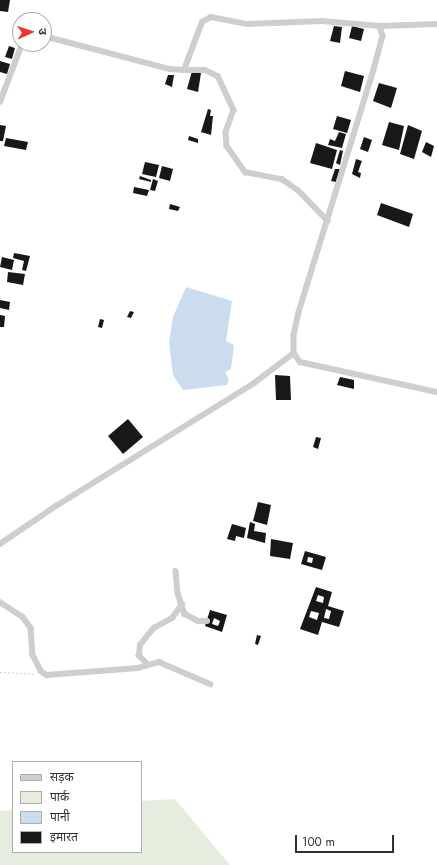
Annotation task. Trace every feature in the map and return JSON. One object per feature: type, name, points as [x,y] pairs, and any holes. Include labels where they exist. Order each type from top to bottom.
[{"type":"street","points":[[184,70],[202,22],[212,17],[248,24],[322,21],[380,26],[437,24]]},
{"type":"street","points":[[380,26],[383,36],[299,313],[294,354],[300,362],[437,392]]},
{"type":"street","points":[[52,38],[163,67],[184,70],[205,70],[218,76],[234,110],[226,132],[228,146],[245,172],[282,179],[298,190],[328,221]]},
{"type":"street","points":[[0,102],[19,52]]},
{"type":"street","points":[[0,544],[56,506],[253,384],[294,354]]},
{"type":"street","points":[[176,571],[178,593],[185,614],[190,618],[206,621]]},
{"type":"street","points":[[0,602],[23,617],[31,628],[33,655],[44,673],[48,675],[148,665],[159,662],[170,665],[210,684]]},
{"type":"street","points":[[148,665],[139,656],[140,645],[154,628],[172,618],[182,604]]},
{"type":"path","points":[[0,672],[44,673]]},
{"type":"green space","points":[[175,799],[230,865],[0,865],[0,811],[12,810],[12,853],[142,853],[142,801]]},
{"type":"water","points":[[186,287],[232,301],[226,341],[234,345],[231,369],[225,372],[229,380],[227,385],[183,390],[173,375],[169,342],[173,317]]},
{"type":"building","points":[[0,0],[10,0],[8,12],[0,11]]},
{"type":"building","points":[[334,26],[342,27],[340,43],[330,41]]},
{"type":"building","points":[[352,26],[364,29],[361,41],[349,38]]},
{"type":"building","points":[[9,46],[12,47],[12,52],[14,52],[12,59],[5,57]]},
{"type":"building","points":[[0,61],[10,64],[7,74],[0,72]]},
{"type":"building","points":[[192,71],[201,73],[198,92],[187,89]]},
{"type":"building","points":[[345,71],[364,76],[360,92],[341,86]]},
{"type":"building","points":[[168,75],[174,75],[172,87],[165,84]]},
{"type":"building","points":[[379,83],[397,88],[391,108],[373,101]]},
{"type":"building","points":[[208,109],[211,110],[210,116],[213,116],[211,135],[201,132]]},
{"type":"building","points":[[337,116],[351,120],[347,133],[333,129]]},
{"type":"building","points":[[389,122],[404,126],[399,150],[382,145]]},
{"type":"building","points":[[0,125],[6,126],[3,141],[0,141]]},
{"type":"building","points":[[408,125],[422,131],[414,159],[400,154]]},
{"type":"building","points":[[339,132],[346,134],[342,148],[328,145],[330,139],[335,141]]},
{"type":"building","points":[[189,136],[198,139],[198,143],[188,140]]},
{"type":"building","points":[[364,137],[372,140],[368,152],[360,149]]},
{"type":"building","points":[[6,138],[28,142],[26,150],[4,146]]},
{"type":"building","points":[[426,142],[434,146],[431,157],[422,152]]},
{"type":"building","points":[[316,143],[337,150],[332,169],[310,163]]},
{"type":"building","points":[[340,150],[343,151],[340,165],[336,163]]},
{"type":"building","points":[[356,159],[362,161],[358,172],[361,173],[360,178],[352,174]]},
{"type":"building","points":[[145,162],[159,165],[156,177],[142,174]]},
{"type":"building","points":[[162,166],[173,169],[170,181],[159,178]]},
{"type":"building","points":[[335,169],[340,169],[336,182],[331,181]]},
{"type":"building","points":[[140,176],[151,180],[151,182],[139,179]]},
{"type":"building","points":[[153,179],[158,181],[155,191],[150,190]]},
{"type":"building","points":[[134,187],[149,190],[147,196],[133,193]]},
{"type":"building","points":[[381,203],[413,214],[409,227],[377,215]]},
{"type":"building","points":[[170,204],[180,207],[178,211],[169,209]]},
{"type":"building","points":[[14,253],[30,256],[26,271],[22,270],[24,261],[13,258]]},
{"type":"building","points":[[2,257],[14,260],[12,270],[0,267]]},
{"type":"building","points":[[8,272],[25,274],[23,285],[7,282]]},
{"type":"building","points":[[0,300],[10,302],[9,310],[0,308]]},
{"type":"building","points":[[130,311],[134,312],[131,318],[127,317]]},
{"type":"building","points":[[0,315],[5,316],[4,327],[0,327]]},
{"type":"building","points":[[100,319],[104,320],[102,328],[98,327]]},
{"type":"building","points":[[275,375],[290,376],[291,400],[276,400]]},
{"type":"building","points":[[340,377],[354,380],[354,389],[337,385]]},
{"type":"building","points":[[128,419],[143,437],[123,454],[108,436]]},
{"type":"building","points":[[316,437],[321,438],[318,449],[313,447]]},
{"type":"building","points":[[258,502],[271,505],[267,525],[253,521]]},
{"type":"building","points":[[250,522],[255,524],[254,531],[266,533],[265,543],[247,538]]},
{"type":"building","points":[[232,524],[246,528],[244,538],[236,536],[235,541],[227,539]]},
{"type":"building","points":[[271,539],[293,543],[290,559],[270,556]]},
{"type":"building","points":[[305,551],[326,557],[322,570],[301,564]],"holes":[[[308,557],[313,558],[312,563],[307,562]]]},
{"type":"building","points":[[316,587],[332,592],[328,606],[344,611],[339,627],[322,622],[318,635],[300,629]],"holes":[[[318,595],[324,597],[323,603],[316,601]],[[326,609],[331,611],[329,619],[324,618]],[[311,611],[319,613],[317,620],[309,617]]]},
{"type":"building","points":[[210,610],[227,615],[222,632],[205,626]],"holes":[[[214,618],[220,621],[218,626],[212,624]]]},
{"type":"building","points":[[257,635],[261,636],[258,645],[255,644]]}]
